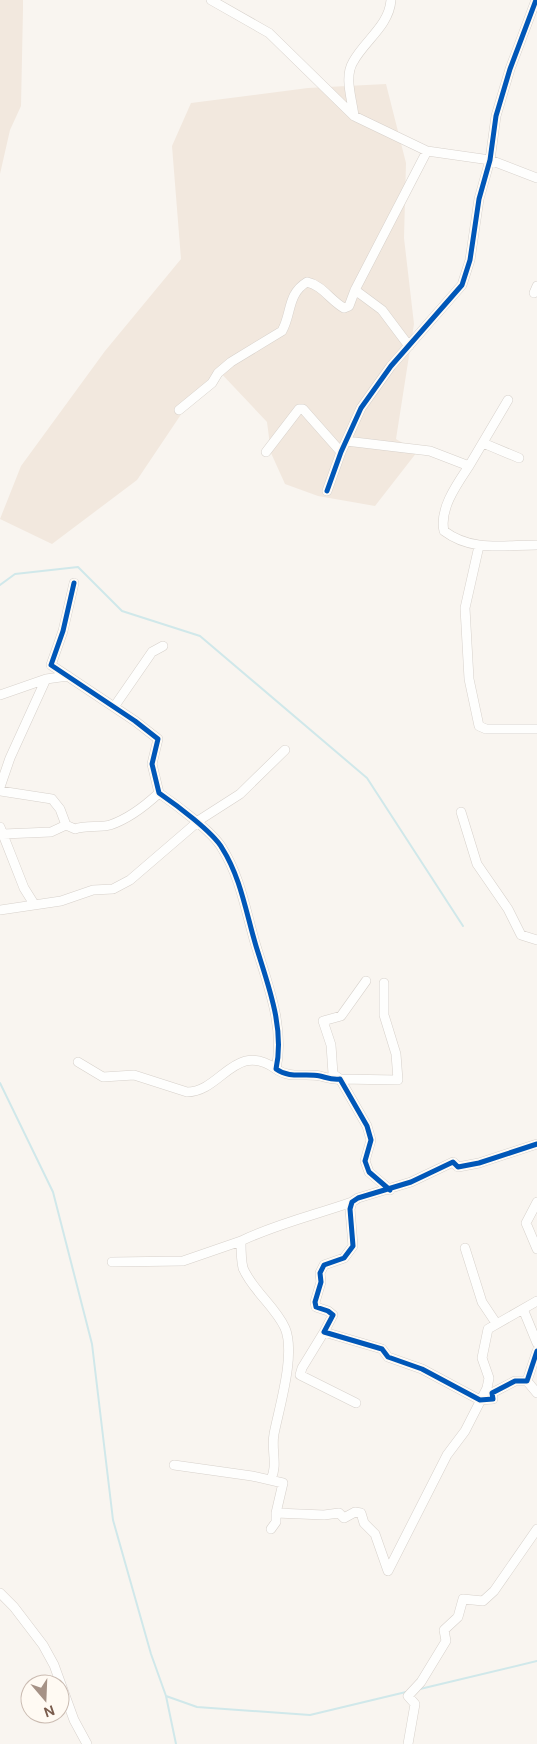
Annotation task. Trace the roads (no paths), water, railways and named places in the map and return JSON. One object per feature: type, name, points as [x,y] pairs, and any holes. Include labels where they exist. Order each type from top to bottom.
[{"type":"street","points":[[211,0],[268,33],[354,116],[428,151],[490,160],[537,178]]},
{"type":"street","points":[[354,116],[348,82],[352,63],[384,22],[390,12],[391,0]]},
{"type":"street","points":[[327,491],[341,452],[361,408],[391,366],[462,285],[470,260],[480,199],[490,160],[496,116],[510,68],[536,0]]},
{"type":"street","points":[[179,410],[207,387],[231,362],[282,331],[287,322],[291,298],[299,286],[307,282],[314,283],[344,308],[350,306],[355,290],[428,151]]},
{"type":"street","points":[[355,290],[382,310],[409,346]]},
{"type":"street","points":[[508,400],[456,485],[442,520],[443,526],[444,531],[458,541],[479,546],[537,545]]},
{"type":"street","points":[[266,452],[299,409],[304,409],[341,452]]},
{"type":"street","points":[[346,441],[430,451],[469,466]]},
{"type":"street","points":[[483,443],[519,458]]},
{"type":"street","points":[[479,546],[465,608],[469,679],[478,726],[486,729],[537,729]]},
{"type":"street","points":[[74,583],[64,632],[51,664],[158,739],[152,764],[159,794],[173,802],[222,847],[238,880],[256,947],[266,971],[280,1044],[276,1069]]},
{"type":"street","points":[[114,707],[152,652],[163,646]]},
{"type":"street","points":[[0,695],[46,679],[68,676]]},
{"type":"street","points":[[0,786],[10,758],[46,679]]},
{"type":"street","points":[[0,910],[61,901],[93,890],[113,889],[130,880],[197,823],[240,794],[285,750]]},
{"type":"street","points":[[0,791],[52,799],[60,809],[66,825],[75,829],[87,825],[108,825],[144,806],[159,794]]},
{"type":"street","points":[[461,812],[477,864],[508,909],[522,935],[537,940]]},
{"type":"street","points":[[34,904],[24,888],[1,830],[51,832],[66,825]]},
{"type":"street","points":[[366,981],[341,1016],[324,1021],[331,1045],[333,1074],[340,1079],[367,1126],[371,1140],[365,1161],[370,1172],[390,1190]]},
{"type":"street","points":[[78,1062],[103,1077],[134,1076],[187,1092],[196,1092],[236,1065],[249,1060],[264,1060],[282,1073],[294,1076],[319,1076],[332,1080],[398,1080],[396,1054],[384,1015],[384,983]]},
{"type":"street","points":[[112,1262],[184,1261],[241,1241],[270,1227],[352,1202],[358,1198],[390,1190],[453,1162],[458,1167],[479,1163],[537,1144]]},
{"type":"street","points":[[352,1202],[353,1246],[344,1258],[324,1265],[320,1273],[321,1282],[315,1302],[316,1307],[328,1311],[333,1316],[302,1368],[300,1375],[356,1403]]},
{"type":"street","points":[[537,1202],[526,1223],[537,1250]]},
{"type":"street","points":[[241,1241],[243,1268],[285,1328],[288,1345],[282,1402],[274,1435],[272,1453],[275,1470],[271,1479]]},
{"type":"street","points":[[465,1248],[482,1302],[496,1323]]},
{"type":"street","points":[[276,1513],[324,1515],[338,1513],[344,1518],[355,1512],[361,1513],[364,1524],[375,1534],[388,1571],[447,1455],[465,1431],[487,1388],[489,1378],[482,1358],[488,1329],[537,1301]]},
{"type":"street","points":[[523,1309],[537,1344]]},
{"type":"street","points":[[324,1332],[382,1349],[388,1357],[422,1369],[480,1400],[493,1399],[492,1393],[515,1381],[527,1381]]},
{"type":"street","points":[[527,1381],[537,1351]]},
{"type":"street","points":[[527,1381],[537,1394]]},
{"type":"street","points":[[174,1465],[271,1479],[283,1483],[276,1513],[276,1522],[271,1530]]},
{"type":"street","points":[[408,1744],[415,1704],[408,1696],[422,1682],[446,1641],[444,1630],[458,1618],[463,1599],[483,1601],[494,1591],[537,1529]]},
{"type":"street","points":[[0,1594],[14,1607],[43,1645],[54,1665],[74,1720],[88,1744]]},
{"type":"waterway","points":[[0,585],[15,574],[78,567],[122,611],[200,636],[367,778],[463,926]]},
{"type":"waterway","points":[[0,1083],[53,1192],[92,1344],[113,1520],[151,1654],[166,1696],[176,1744]]},
{"type":"waterway","points":[[420,1689],[537,1661]]},
{"type":"waterway","points":[[166,1696],[197,1707],[310,1715],[406,1692]]}]
